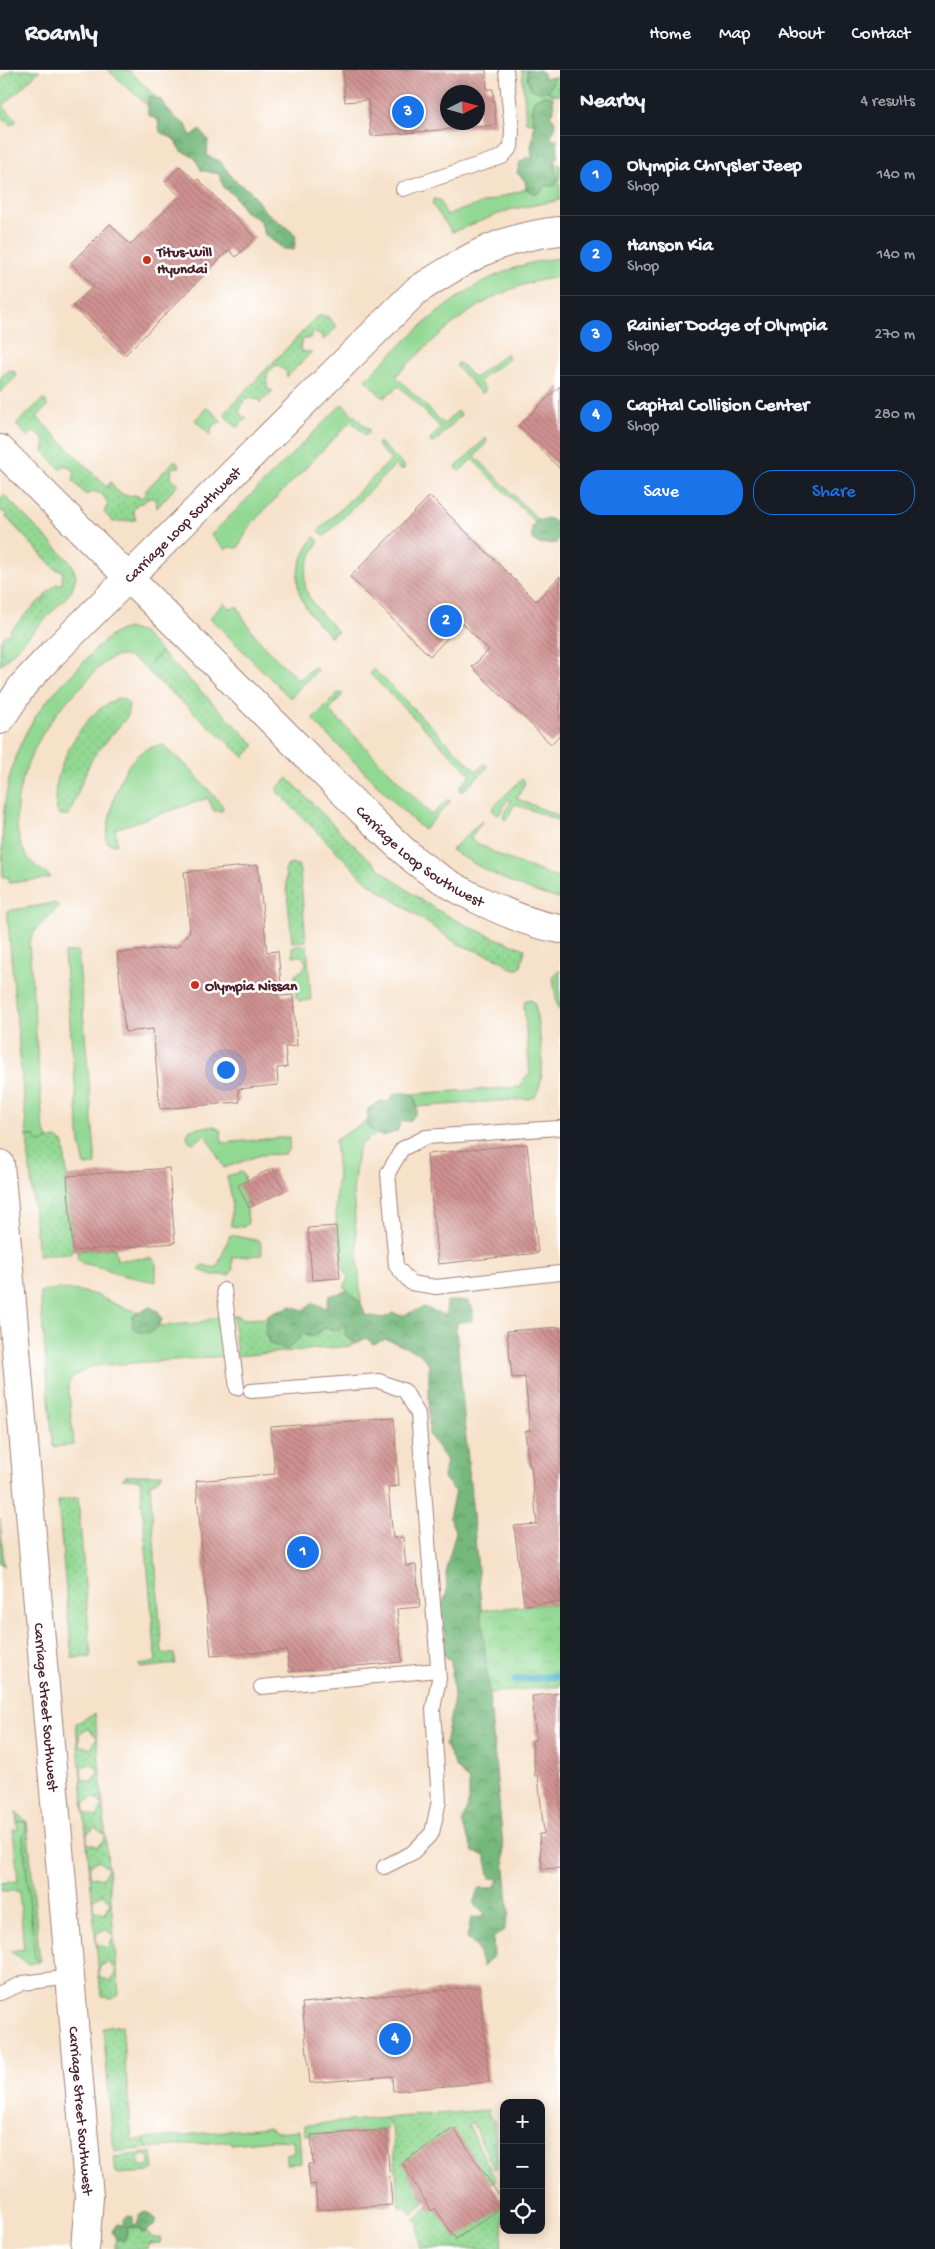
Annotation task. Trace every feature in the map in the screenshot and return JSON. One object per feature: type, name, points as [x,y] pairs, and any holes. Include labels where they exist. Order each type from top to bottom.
[{"type":"street","name":"Carriage Loop Southwest","points":[[560,231],[504,242],[464,260],[416,291],[128,577],[361,810],[418,863],[478,900],[544,926],[560,929]]},
{"type":"street","points":[[0,449],[128,577],[23,685],[0,720]]},
{"type":"street","name":"Carriage Street Southwest","points":[[0,1164],[89,2197],[85,2249]]},
{"type":"lane","points":[[403,189],[502,157],[511,147],[512,130],[506,70]]},
{"type":"lane","points":[[559,1128],[426,1137],[402,1149],[388,1173],[396,1266],[411,1282],[436,1287],[560,1273]]},
{"type":"lane","points":[[224,1290],[244,1390],[379,1381],[405,1391],[418,1414],[439,1679],[433,1709],[439,1801],[432,1833],[412,1853],[384,1867]]},
{"type":"lane","points":[[261,1687],[438,1670]]},
{"type":"lane","points":[[0,1993],[24,1983],[70,1977]]},
{"type":"green space","points":[[10,70],[40,70],[3,106],[16,119],[16,122],[10,125],[0,116],[0,80]]},
{"type":"green space","points":[[108,70],[129,70],[157,98],[148,96],[148,106]]},
{"type":"green space","points":[[522,70],[527,70],[527,78],[531,89],[540,92],[549,91],[553,98],[544,95],[534,100],[531,110],[533,123],[526,122]]},
{"type":"green space","points":[[527,70],[540,70],[544,78],[555,77],[549,91],[540,92],[530,89]]},
{"type":"green space","points":[[555,77],[560,77],[560,95],[553,95],[549,91]]},
{"type":"green space","points":[[148,95],[161,100],[173,116],[186,125],[191,136],[200,130],[208,140],[207,156],[220,161],[234,180],[250,191],[265,211],[296,235],[294,250],[284,249],[265,235],[260,220],[244,211],[234,195],[224,188],[219,174],[201,170],[195,158],[180,150],[174,139],[160,132],[158,120],[148,115]]},
{"type":"green space","points":[[545,95],[553,98],[554,111],[550,115],[555,126],[550,137],[557,140],[558,156],[555,160],[558,180],[555,187],[536,194],[526,189],[525,181],[517,173],[520,162],[527,157],[532,160],[531,146],[534,120],[531,110],[534,100]]},
{"type":"green space","points":[[560,164],[560,200],[509,210],[452,232],[432,204],[434,199],[440,200],[446,215],[526,189],[536,194],[543,190],[544,186],[555,186],[558,180],[555,167]]},
{"type":"green space","points":[[560,258],[560,277],[511,289],[490,299],[450,326],[396,376],[444,424],[456,412],[460,413],[461,415],[434,443],[431,443],[430,439],[441,428],[399,386],[383,398],[365,380],[429,319],[452,301],[502,273],[530,263]]},
{"type":"green space","points":[[321,315],[328,317],[337,327],[323,340],[323,336],[313,332],[310,338],[302,340],[300,351],[312,352],[287,377],[286,371],[276,365],[267,374],[267,389],[273,391],[260,403],[261,400],[245,398],[239,412],[244,418],[247,417],[237,428],[223,414]]},
{"type":"green space","points":[[507,353],[509,359],[488,373],[479,382],[486,390],[481,393],[456,366],[458,363],[461,364],[474,378]]},
{"type":"green space","points":[[9,370],[15,372],[16,377],[0,393],[0,378]]},
{"type":"green space","points":[[42,400],[46,401],[47,407],[37,417],[107,487],[111,482],[120,493],[135,495],[141,498],[147,493],[145,491],[175,460],[180,467],[174,467],[171,471],[172,480],[179,483],[157,508],[156,500],[149,497],[143,503],[137,504],[133,510],[136,520],[113,522],[104,512],[108,504],[103,495],[93,491],[86,495],[73,481],[75,472],[68,466],[62,466],[61,470],[43,451],[45,442],[41,435],[32,432],[28,437],[16,424]]},
{"type":"green space","points":[[342,404],[369,430],[368,434],[365,435],[351,421],[251,524],[238,548],[229,547],[226,550],[211,535]]},
{"type":"green space","points":[[207,407],[222,421],[212,426],[210,435],[195,420]]},
{"type":"green space","points":[[486,438],[487,442],[475,456],[539,520],[535,522],[472,459],[460,471],[456,469]]},
{"type":"green space","points":[[379,442],[404,465],[404,469],[400,470],[395,465],[324,537],[318,531],[391,460],[377,445]]},
{"type":"green space","points":[[4,495],[72,564],[76,576],[72,591],[0,666],[0,641],[6,634],[10,635],[10,630],[41,599],[45,599],[45,595],[56,584],[62,584],[63,570],[56,570],[6,517],[7,513],[0,511],[0,498]]},
{"type":"green space","points":[[548,518],[559,524],[560,536],[556,543],[539,544],[532,539],[532,528],[535,522]]},
{"type":"green space","points":[[314,537],[319,541],[306,569],[306,590],[311,600],[338,632],[332,634],[332,638],[320,626],[303,603],[299,591],[299,567]]},
{"type":"green space","points":[[224,603],[229,608],[238,607],[243,618],[257,637],[299,680],[314,667],[316,668],[317,671],[290,698],[210,618]]},
{"type":"green space","points":[[127,628],[143,633],[161,652],[145,669],[135,660],[126,656],[117,656],[103,664],[63,705],[44,732],[27,766],[21,785],[17,804],[17,822],[20,840],[27,856],[34,865],[50,876],[50,878],[9,883],[9,877],[3,877],[2,852],[5,804],[15,758],[24,736],[36,715],[52,695],[102,643],[120,630]]},
{"type":"green space","points":[[161,652],[255,745],[244,757],[145,669]]},
{"type":"green space","points":[[374,669],[476,771],[484,764],[487,765],[487,768],[463,791],[460,791],[460,787],[471,775],[369,673]]},
{"type":"green space","points":[[338,693],[343,694],[329,710],[432,815],[447,800],[451,801],[424,830],[312,719]]},
{"type":"green space","points":[[118,698],[124,699],[129,704],[127,717],[93,757],[69,815],[59,815],[55,791],[63,762],[69,749],[76,736],[92,716]]},
{"type":"green space","points":[[163,745],[190,769],[221,804],[223,807],[222,811],[214,811],[208,798],[115,829],[117,843],[115,845],[108,843],[106,839],[111,811],[120,781],[127,767],[148,748]]},
{"type":"green space","points":[[288,778],[363,854],[413,894],[467,926],[525,949],[521,966],[518,969],[510,968],[502,960],[458,944],[366,881],[278,793],[277,788]]},
{"type":"green space","points":[[522,779],[525,782],[517,799],[560,816],[560,821],[515,804],[507,819],[504,819],[503,816],[511,801],[508,799],[499,815],[493,811],[493,807]]},
{"type":"green space","points":[[482,821],[470,839],[503,857],[560,879],[560,899],[504,879],[451,850]]},
{"type":"green space","points":[[288,865],[298,865],[300,871],[306,941],[292,942],[285,870]]},
{"type":"green space","points":[[55,903],[59,906],[38,927],[29,943],[43,1126],[48,1139],[42,1143],[37,1141],[34,1136],[27,1136],[7,911]]},
{"type":"green space","points":[[307,945],[311,1000],[299,1001],[296,998],[295,975],[303,970],[306,963],[302,956],[293,956],[292,947]]},
{"type":"green space","points":[[78,951],[96,1165],[85,1166],[80,1143],[64,953]]},
{"type":"green space","points":[[560,970],[560,1011],[557,1006],[553,976]]},
{"type":"green space","points":[[530,999],[534,1002],[536,1009],[542,1054],[541,1076],[535,1097],[417,1107],[416,1098],[409,1094],[521,1087],[523,1079],[530,1075],[524,1007],[525,1001]]},
{"type":"green space","points":[[396,1093],[407,1093],[416,1098],[417,1112],[410,1121],[401,1121],[397,1131],[378,1135],[370,1129],[368,1109],[380,1101],[390,1102],[390,1098]]},
{"type":"green space","points":[[367,1121],[370,1130],[377,1134],[362,1143],[358,1150],[353,1190],[361,1303],[344,1287],[348,1278],[343,1267],[336,1226],[338,1176],[335,1140]]},
{"type":"green space","points":[[214,1126],[221,1131],[222,1143],[289,1137],[289,1150],[284,1154],[260,1155],[224,1168],[206,1135],[193,1143],[189,1141],[187,1136],[190,1129]]},
{"type":"green space","points":[[27,1136],[34,1136],[47,1141],[48,1139],[57,1138],[64,1144],[73,1248],[70,1254],[38,1256]]},
{"type":"green space","points":[[241,1172],[244,1176],[248,1223],[244,1227],[231,1226],[232,1201],[227,1176]]},
{"type":"green space","points":[[230,1235],[260,1241],[262,1255],[232,1257],[233,1270],[229,1275],[213,1275],[199,1270],[202,1265],[217,1268]]},
{"type":"green space","points":[[115,1248],[117,1260],[152,1258],[156,1262],[156,1282],[121,1275],[104,1268],[82,1263],[77,1257],[78,1251]]},
{"type":"green space","points":[[57,1289],[88,1293],[123,1307],[139,1311],[133,1316],[132,1328],[143,1333],[149,1333],[158,1326],[198,1323],[220,1316],[226,1356],[93,1366],[72,1377],[68,1384],[74,1445],[53,1447],[40,1292]]},
{"type":"green space","points":[[349,1290],[361,1303],[365,1315],[383,1318],[394,1313],[402,1316],[424,1307],[446,1316],[447,1301],[468,1301],[473,1310],[472,1321],[458,1322],[456,1328],[509,1913],[504,1930],[493,1938],[494,1955],[483,1967],[477,1948],[467,1938],[471,1918],[486,1916],[473,1903],[479,1888],[493,1888],[500,1879],[490,1878],[485,1856],[473,1852],[462,1823],[469,1801],[469,1782],[456,1767],[445,1744],[454,1698],[451,1661],[439,1650],[446,1634],[439,1614],[447,1592],[446,1569],[456,1532],[449,1518],[455,1491],[443,1477],[446,1459],[429,1435],[429,1364],[419,1353],[386,1339],[373,1344],[366,1338],[357,1343],[346,1337],[345,1326],[339,1330],[324,1328],[312,1337],[304,1334],[287,1350],[270,1344],[265,1333],[268,1315],[291,1306],[303,1310],[313,1303],[326,1308],[329,1296]]},
{"type":"green space","points":[[150,1307],[158,1311],[162,1320],[154,1332],[142,1334],[132,1329],[133,1316]]},
{"type":"green space","points":[[233,1315],[245,1319],[268,1318],[265,1333],[304,1334],[313,1337],[324,1328],[339,1330],[345,1326],[346,1337],[357,1343],[351,1346],[237,1356]]},
{"type":"green space","points":[[163,1474],[150,1484],[162,1653],[174,1654],[176,1664],[141,1668],[139,1665],[156,1662],[140,1480],[122,1479],[126,1476]]},
{"type":"green space","points":[[78,1497],[91,1657],[72,1658],[58,1501]]},
{"type":"green space","points":[[0,1518],[4,1566],[0,1563]]},
{"type":"green space","points":[[560,1603],[560,1686],[489,1693],[481,1610]]},
{"type":"green space","points":[[95,1714],[103,1805],[119,1994],[113,1998],[101,1997],[99,1977],[111,1981],[116,1970],[108,1962],[99,1967],[99,1975],[96,1944],[108,1948],[114,1936],[105,1929],[96,1934],[96,1942],[93,1910],[105,1914],[111,1902],[102,1894],[93,1899],[93,1909],[76,1723]],"holes":[[[88,1729],[97,1737],[91,1749],[79,1745],[79,1734]],[[91,1763],[99,1771],[93,1782],[82,1779],[81,1768]],[[94,1797],[103,1805],[97,1817],[85,1813],[84,1803]],[[96,1827],[105,1836],[99,1847],[87,1843],[87,1833]],[[99,1860],[108,1868],[102,1879],[90,1876],[90,1865]]]},
{"type":"green space","points":[[16,1813],[27,1822],[40,1962],[35,1958],[23,1836],[26,1830],[26,1822],[17,1822]]},
{"type":"green space","points":[[17,1822],[26,1822],[26,1830],[23,1836],[35,1958],[40,1962],[27,1964],[10,1951],[24,1949],[19,1891],[0,1891],[0,1883],[18,1881],[13,1830],[18,1830]]},
{"type":"green space","points":[[122,2025],[132,2141],[145,2139],[145,2144],[149,2148],[114,2152],[103,2028]]},
{"type":"green space","points":[[488,2110],[489,2116],[494,2120],[498,2168],[494,2169],[472,2122],[468,2124],[496,2181],[491,2184],[424,2191],[420,2194],[425,2201],[412,2215],[408,2210],[399,2207],[392,2126],[385,2118]]},
{"type":"green space","points":[[385,2118],[390,2123],[386,2130],[305,2135],[305,2125]]},
{"type":"green space","points":[[268,2127],[277,2132],[299,2130],[301,2163],[286,2164],[286,2154],[294,2153],[293,2141],[272,2140],[232,2144],[230,2141],[149,2148],[145,2144],[145,2139]]},
{"type":"green space","points":[[152,2152],[154,2169],[151,2172],[116,2174],[114,2157]],"holes":[[[144,2155],[150,2157],[149,2166],[140,2166],[138,2158]]]},
{"type":"green space","points":[[428,2206],[431,2211],[435,2208],[456,2238],[500,2209],[501,2249],[420,2249],[418,2224],[414,2220]]},
{"type":"green space","points":[[147,2212],[156,2219],[154,2226],[142,2233],[141,2229],[127,2227],[128,2232],[124,2240],[116,2239],[112,2231],[117,2224],[124,2225],[123,2221],[128,2216],[133,2217],[133,2226],[137,2225],[140,2214]]},
{"type":"green space","points":[[126,2227],[142,2229],[142,2233],[146,2232],[153,2238],[161,2237],[160,2243],[148,2244],[148,2249],[115,2249],[116,2239],[124,2239],[128,2232]]},
{"type":"building","points":[[343,70],[486,70],[487,89],[493,89],[496,125],[485,126],[485,85],[440,85],[440,130],[371,136],[368,100],[345,102]]},
{"type":"building","name":"Titus-Will Hyundai","points":[[180,166],[196,181],[198,179],[255,238],[236,257],[229,250],[124,356],[73,306],[94,286],[71,263],[110,224],[130,245],[180,196],[165,182]]},
{"type":"building","points":[[560,386],[560,469],[518,426]]},
{"type":"building","points":[[430,496],[536,601],[560,576],[560,735],[551,744],[472,667],[489,650],[462,623],[430,656],[350,577]]},
{"type":"building","name":"Olympia Nissan","points":[[258,865],[267,952],[278,951],[282,996],[293,995],[297,1046],[285,1047],[287,1067],[277,1068],[278,1085],[238,1089],[240,1102],[160,1109],[153,1029],[125,1032],[117,953],[177,947],[190,931],[184,872]]},
{"type":"building","points":[[527,1144],[538,1253],[438,1264],[427,1154]]},
{"type":"building","points":[[169,1168],[175,1243],[73,1251],[67,1176]]},
{"type":"building","points":[[273,1168],[284,1191],[249,1208],[238,1185]]},
{"type":"building","points":[[336,1226],[340,1278],[312,1280],[308,1228]]},
{"type":"building","points":[[560,1327],[560,1602],[524,1605],[514,1526],[537,1524],[525,1431],[530,1430],[525,1377],[512,1378],[507,1331]]},
{"type":"building","points":[[394,1418],[399,1486],[388,1487],[393,1538],[403,1537],[406,1566],[416,1565],[420,1607],[397,1609],[402,1662],[289,1672],[287,1650],[211,1656],[196,1481],[275,1474],[271,1427]]},
{"type":"building","points":[[560,1693],[560,1868],[542,1869],[539,1834],[544,1834],[538,1776],[535,1776],[532,1740],[536,1740],[532,1696]]},
{"type":"building","points":[[480,1987],[489,2082],[393,2091],[392,2076],[310,2083],[302,2003]]},
{"type":"building","points":[[454,2128],[500,2197],[500,2209],[456,2239],[435,2208],[431,2211],[402,2163]]},
{"type":"building","points":[[386,2130],[392,2205],[317,2210],[315,2184],[310,2185],[308,2164],[313,2164],[311,2135]]},
{"type":"waterway","points":[[515,1680],[560,1676]]},
{"type":"place","name":"Rainier Dodge of Olympia","points":[[408,112]]},
{"type":"place","name":"Titus-Will Hyundai","points":[[147,260]]},
{"type":"place","name":"Hanson Kia","points":[[446,621]]},
{"type":"place","name":"Olympia Nissan","points":[[195,985]]},
{"type":"place","name":"Olympia Chrysler Jeep","points":[[303,1552]]},
{"type":"place","name":"Capital Collision Center","points":[[395,2039]]}]
